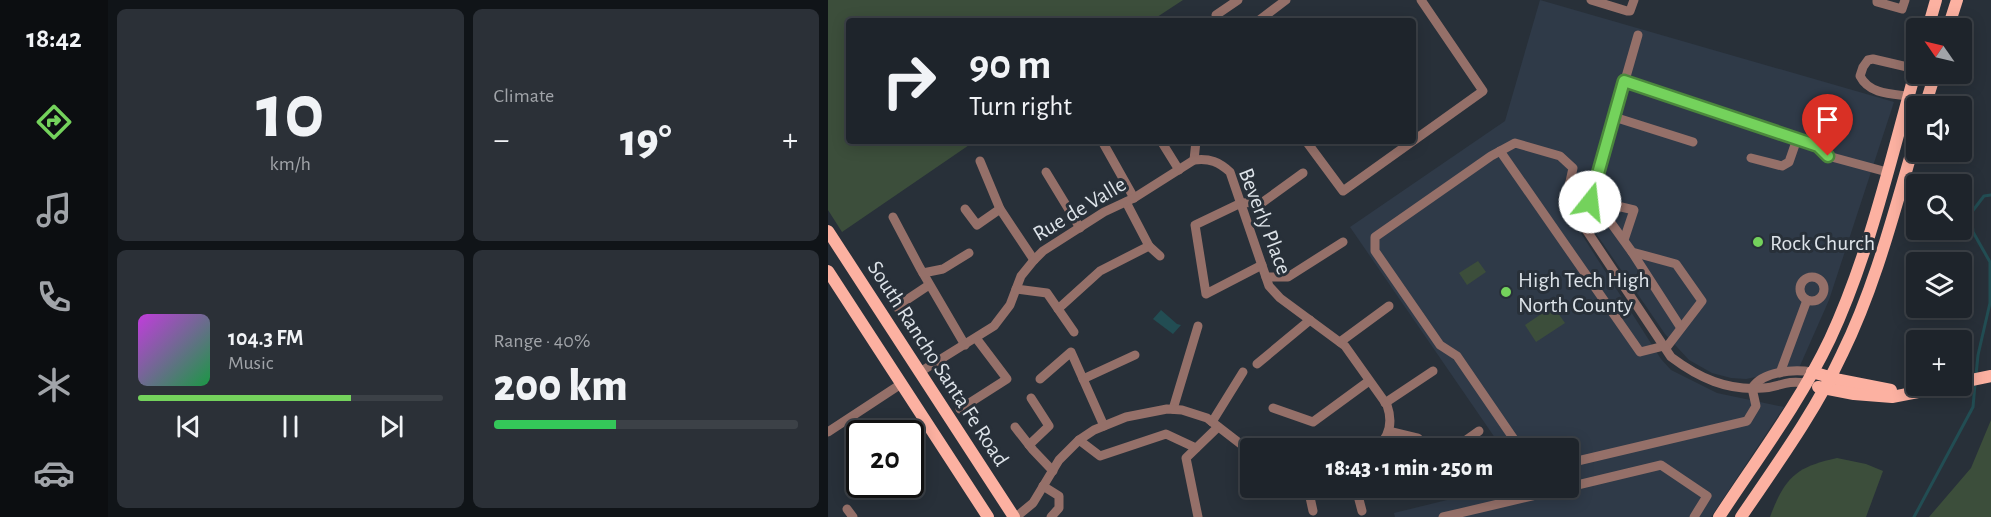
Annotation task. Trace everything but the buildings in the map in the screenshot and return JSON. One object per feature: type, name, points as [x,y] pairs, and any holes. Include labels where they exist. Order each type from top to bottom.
[{"type":"main road","points":[[1931,18],[1936,0]]},
{"type":"main road","points":[[1951,18],[1957,0]]},
{"type":"main road","points":[[1908,96],[1912,84]]},
{"type":"main road","points":[[1719,517],[1805,384],[1843,308],[1866,244],[1906,103]]},
{"type":"main road","points":[[1741,517],[1827,383],[1847,343],[1874,272],[1908,162]]},
{"type":"main road","name":"South Rancho Santa Fe Road","points":[[830,238],[1015,517]]},
{"type":"main road","name":"South Rancho Santa Fe Road","points":[[828,271],[988,517]]},
{"type":"main road","points":[[1812,372],[1827,383]]},
{"type":"main road","points":[[1972,380],[1991,375]]},
{"type":"main road","points":[[1805,384],[1827,383],[1906,392]]},
{"type":"street","points":[[1218,18],[1216,15],[1238,0]]},
{"type":"street","points":[[1262,18],[1286,0]]},
{"type":"street","points":[[1416,139],[1483,91],[1420,0]]},
{"type":"street","points":[[1591,0],[1630,11],[1634,0]]},
{"type":"street","points":[[1877,0],[1877,2],[1902,9],[1905,0]]},
{"type":"street","points":[[1581,222],[1590,202],[1638,35]]},
{"type":"street","points":[[1906,66],[1874,59],[1868,60],[1860,76],[1864,84],[1877,91],[1908,96]]},
{"type":"street","points":[[1624,81],[1818,146],[1828,156],[1887,172]]},
{"type":"street","points":[[1614,117],[1693,142]]},
{"type":"street","points":[[1751,158],[1782,166],[1789,162],[1797,139]]},
{"type":"street","points":[[1513,438],[1457,356],[1440,345],[1375,251],[1375,237],[1515,143],[1560,156],[1572,168],[1568,191],[1573,210],[1671,357],[1692,373],[1714,383],[1752,388],[1766,388],[1780,383],[1793,382],[1805,384]]},
{"type":"street","points":[[1103,144],[1149,246],[1160,256]]},
{"type":"street","points":[[1163,144],[1179,170]]},
{"type":"street","points":[[1194,160],[1196,144]]},
{"type":"street","points":[[1308,144],[1343,191],[1409,144]]},
{"type":"street","points":[[1500,151],[1640,352],[1665,347],[1702,301],[1676,264],[1632,252]]},
{"type":"street","name":"Rue de Valle","points":[[920,372],[994,326],[1010,305],[1021,276],[1043,251],[1104,212],[1130,200],[1194,160]]},
{"type":"street","name":"Beverly Place","points":[[1194,160],[1218,162],[1230,172],[1269,286],[1280,298],[1345,346],[1385,403],[1390,413],[1389,431]]},
{"type":"street","points":[[980,161],[1000,208],[1034,260]]},
{"type":"street","points":[[1046,172],[1080,228]]},
{"type":"street","points":[[1262,265],[1206,294],[1195,225],[1241,203],[1263,202],[1303,173]]},
{"type":"street","points":[[1590,202],[1601,209],[1624,240],[1681,328]]},
{"type":"street","points":[[1601,209],[1613,205],[1634,210],[1624,240]]},
{"type":"street","points":[[965,209],[977,225],[1000,208]]},
{"type":"street","points":[[893,217],[921,271],[965,345]]},
{"type":"street","points":[[1266,277],[1288,277],[1343,242]]},
{"type":"street","points":[[1058,309],[1100,271],[1149,246]]},
{"type":"street","points":[[921,271],[943,269],[969,253]]},
{"type":"street","points":[[896,307],[929,285]]},
{"type":"street","points":[[1016,289],[1047,293],[1074,332]]},
{"type":"street","points":[[1780,373],[1807,300]]},
{"type":"street","points":[[1340,342],[1389,306]]},
{"type":"street","points":[[1257,364],[1310,320]]},
{"type":"street","points":[[1173,409],[1198,326]]},
{"type":"street","points":[[960,409],[1007,379],[976,338]]},
{"type":"street","points":[[1040,379],[1071,352],[1104,426]]},
{"type":"street","points":[[1083,379],[1136,355]]},
{"type":"street","points":[[1579,461],[1747,422],[1756,406],[1752,388],[1756,382],[1780,373],[1802,370],[1812,372]]},
{"type":"street","points":[[1385,403],[1433,371]]},
{"type":"street","points":[[1198,517],[1186,458],[1215,425],[1243,372]]},
{"type":"street","points":[[1273,408],[1313,422],[1370,381]]},
{"type":"street","points":[[828,432],[901,384]]},
{"type":"street","points":[[1029,445],[1049,426],[1031,398]]},
{"type":"street","points":[[1015,517],[1033,503],[1059,460],[1079,440],[1126,417],[1173,409],[1207,418],[1240,444]]},
{"type":"street","points":[[1015,427],[1053,471]]},
{"type":"street","points":[[1386,438],[1389,431],[1418,438]]},
{"type":"street","points":[[1469,438],[1479,431]]},
{"type":"street","points":[[1079,440],[1100,456],[1166,434],[1196,448]]},
{"type":"street","points":[[1579,484],[1661,465],[1707,496],[1694,517]]},
{"type":"street","points":[[1043,486],[1059,496],[1059,507],[1051,517]]},
{"type":"street","points":[[1310,498],[1313,511]]},
{"type":"street","points":[[1359,498],[1362,511]]},
{"type":"street","points":[[1443,517],[1522,498]]},
{"type":"street","points":[[847,509],[853,517]]},
{"type":"shaded area","points":[[1540,0],[1894,102],[1829,300],[1799,368],[1746,379],[1731,378],[1712,373],[1689,360],[1665,334],[1593,229],[1583,206],[1577,227],[1661,359],[1671,370],[1717,393],[1784,407],[1711,517],[1395,517],[1394,513],[1455,498],[1579,498],[1579,438],[1495,438],[1350,227],[1505,121]]},
{"type":"shaded area","points":[[1161,310],[1181,325],[1173,334],[1153,319]]},
{"type":"green space","points":[[828,0],[1183,0],[1156,18],[846,18],[846,144],[971,144],[842,232],[828,210]]},
{"type":"green space","points":[[1478,261],[1486,272],[1467,285],[1459,273]]},
{"type":"green space","points":[[1553,306],[1565,323],[1536,342],[1525,325]]},
{"type":"green space","points":[[1991,420],[1991,517],[1929,517],[1971,468]]},
{"type":"green space","points":[[1837,458],[1866,464],[1883,471],[1866,517],[1770,517],[1781,492],[1794,476],[1811,465]]},
{"type":"waterway","points":[[1976,375],[1978,355],[1990,303],[1990,262],[1973,232],[1971,213],[1984,196],[1991,195]]},
{"type":"waterway","points":[[1914,517],[1973,407],[1975,384]]},
{"type":"place","name":"Rock Church","points":[[1758,242]]},
{"type":"place","name":"High Tech High North County","points":[[1506,292]]},
{"type":"route","points":[[1590,202],[1624,81],[1818,146],[1828,156]]}]
